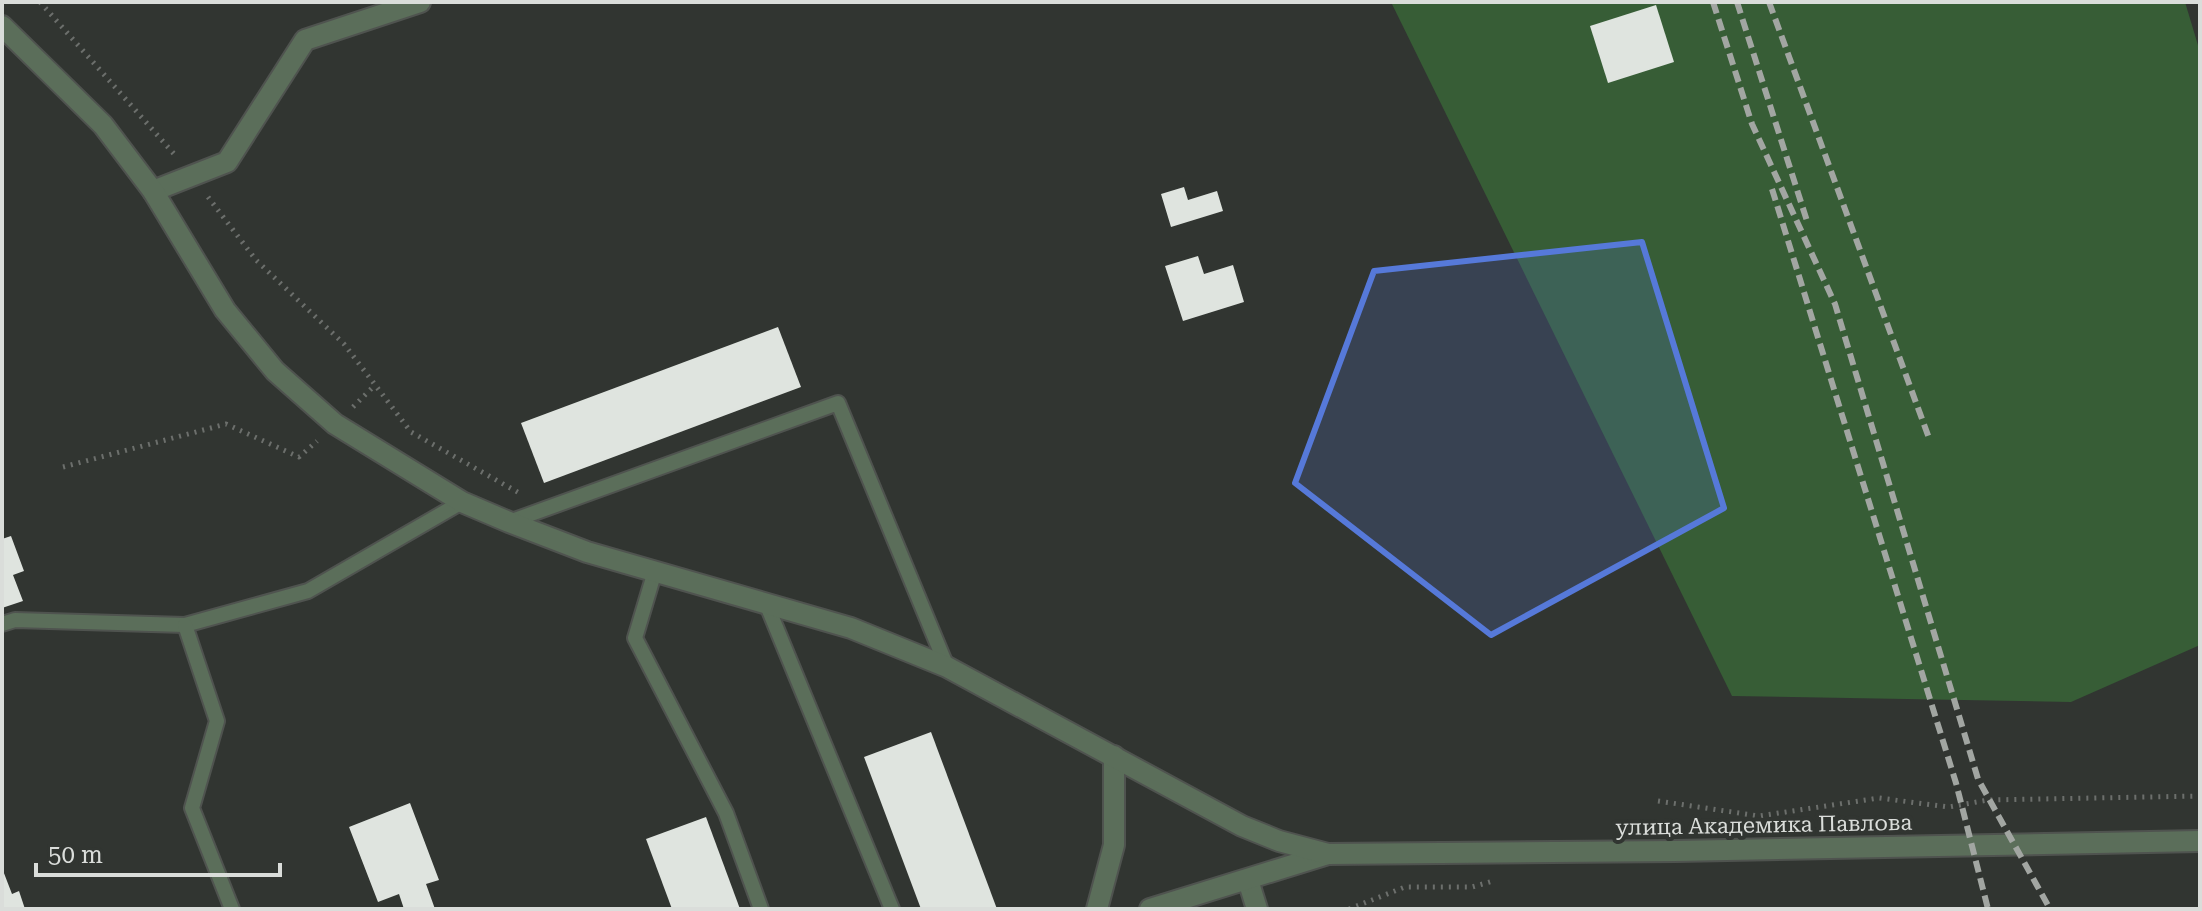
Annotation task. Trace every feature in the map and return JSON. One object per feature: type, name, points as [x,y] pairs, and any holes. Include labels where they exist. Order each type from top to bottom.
[{"type":"street","points":[[153,191],[227,162],[305,40],[420,2]]},
{"type":"street","points":[[2,26],[103,125],[153,191],[225,310],[275,371],[335,424],[462,502],[587,552],[851,628],[947,667],[1242,826],[1279,841],[1328,854]]},
{"type":"street","points":[[1097,909],[1114,845],[1114,756]]},
{"type":"street","name":"улица Академика Павлова","points":[[1328,854],[2200,841]]},
{"type":"street","points":[[1150,909],[1328,854]]},
{"type":"street","points":[[1248,880],[1257,909]]},
{"type":"lane","points":[[509,522],[838,403],[947,667]]},
{"type":"lane","points":[[2,624],[15,620],[185,625],[308,591],[462,502]]},
{"type":"lane","points":[[655,571],[635,638],[726,813],[761,909]]},
{"type":"lane","points":[[766,603],[892,909]]},
{"type":"lane","points":[[185,625],[217,721],[192,808],[232,909]]},
{"type":"path","points":[[40,2],[192,176],[256,260],[344,344],[411,432],[547,509]]},
{"type":"path","points":[[63,467],[226,424],[299,457],[375,385]]},
{"type":"path","points":[[1658,801],[1759,816],[1879,798],[1949,807],[1988,800],[2200,796]]},
{"type":"path","points":[[1349,909],[1405,887],[1472,887],[1497,879]]},
{"type":"highlighted area","points":[[1642,242],[1724,508],[1491,635],[1295,483],[1374,271]]},
{"type":"green space","points":[[1391,2],[2185,2],[2200,52],[2200,645],[2071,702],[1732,696]]},
{"type":"building","points":[[1656,5],[1674,62],[1608,83],[1590,26]]},
{"type":"building","points":[[1184,187],[1188,200],[1217,191],[1223,211],[1171,227],[1161,194]]},
{"type":"building","points":[[1198,256],[1204,274],[1233,265],[1244,302],[1183,321],[1165,266]]},
{"type":"building","points":[[778,327],[801,387],[544,483],[521,423]]},
{"type":"building","points":[[11,536],[24,571],[13,575],[23,601],[2,608],[2,539]]},
{"type":"building","points":[[931,732],[997,909],[921,909],[864,757]]},
{"type":"building","points":[[410,803],[439,880],[426,884],[435,909],[404,909],[399,894],[378,902],[349,827]]},
{"type":"building","points":[[706,817],[740,909],[672,909],[646,839]]},
{"type":"building","points":[[2,868],[12,894],[19,891],[25,909],[2,909]]},
{"type":"railway","points":[[1713,2],[1752,124],[1835,304],[1978,779],[2050,909]]},
{"type":"railway","points":[[1737,2],[1807,221]]},
{"type":"railway","points":[[1769,2],[1929,438]]},
{"type":"railway","points":[[1772,189],[1956,783],[1988,909]]}]
